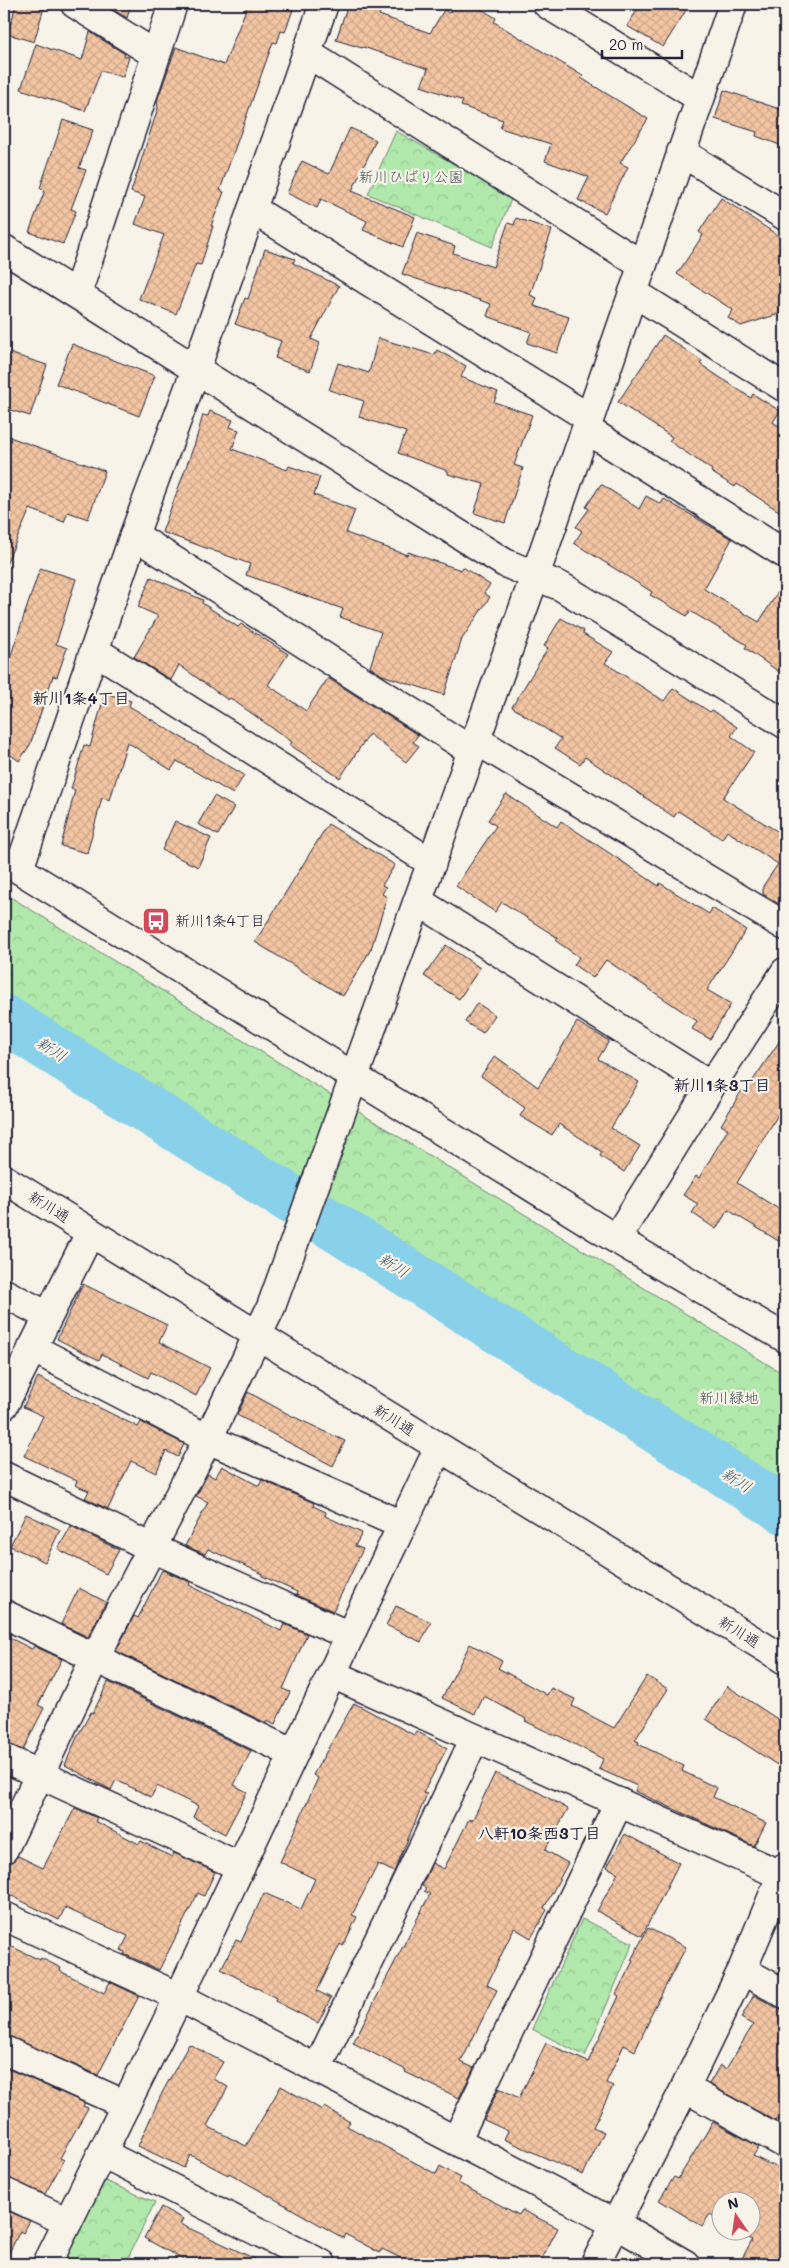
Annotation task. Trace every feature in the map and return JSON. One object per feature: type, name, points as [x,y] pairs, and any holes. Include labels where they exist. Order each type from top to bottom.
[{"type":"street","points":[[75,4],[156,55]]},
{"type":"street","points":[[77,294],[173,4]]},
{"type":"street","points":[[324,4],[196,369],[134,534],[94,650],[11,864],[616,1239],[785,1338]]},
{"type":"street","points":[[547,4],[700,98]]},
{"type":"street","points":[[4,1849],[95,1658],[208,1439],[271,1307],[535,576],[732,4]]},
{"type":"street","points":[[307,53],[642,265]]},
{"type":"street","points":[[681,152],[785,216]]},
{"type":"street","points":[[252,209],[587,424],[785,554]]},
{"type":"street","points":[[4,249],[505,563],[562,588],[785,724]]},
{"type":"street","points":[[633,292],[785,388]]},
{"type":"street","points":[[134,534],[474,745],[785,926]]},
{"type":"street","points":[[94,650],[432,862]]},
{"type":"street","points":[[418,901],[711,1086]]},
{"type":"street","points":[[616,1239],[711,1086],[785,972]]},
{"type":"street","name":"新川通","points":[[4,1179],[785,1660]]},
{"type":"street","points":[[4,1405],[90,1233]]},
{"type":"street","points":[[4,1294],[48,1316]]},
{"type":"street","points":[[32,1348],[208,1439],[402,1525]]},
{"type":"street","points":[[47,2264],[179,1998],[439,1447]]},
{"type":"street","points":[[4,1476],[152,1548],[350,1636]]},
{"type":"street","points":[[4,1614],[294,1754]]},
{"type":"street","points":[[332,1674],[619,1802],[783,1871],[742,1970],[685,2088],[614,2223],[595,2264]]},
{"type":"street","points":[[317,2069],[476,1738]]},
{"type":"street","points":[[4,1758],[241,1867]]},
{"type":"street","points":[[456,2141],[619,1802]]},
{"type":"street","points":[[4,1916],[179,1998],[614,2223],[685,2264]]},
{"type":"street","points":[[742,1970],[785,1994]]},
{"type":"street","points":[[4,2050],[126,2105]]},
{"type":"street","points":[[685,2088],[785,2144]]},
{"type":"street","points":[[102,2153],[322,2264]]},
{"type":"street","points":[[4,2192],[68,2222]]},
{"type":"green space","name":"新川ひばり公園","points":[[396,131],[512,197],[492,247],[368,194]]},
{"type":"green space","name":"新川緑地","points":[[4,893],[785,1375],[785,1490],[551,1346],[4,1003]]},
{"type":"green space","points":[[582,1919],[633,1943],[585,2056],[532,2029]]},
{"type":"green space","points":[[105,2181],[155,2202],[125,2264],[62,2264]]},
{"type":"building","points":[[16,4],[45,4],[34,42],[8,34]]},
{"type":"building","points":[[104,4],[131,4],[127,18]]},
{"type":"building","points":[[248,4],[295,4],[285,32],[281,31],[277,43],[273,42],[220,190],[224,192],[211,226],[213,226],[201,265],[196,264],[176,314],[139,299],[164,235],[135,224],[145,197],[131,192],[158,108],[157,101],[176,47],[224,65]]},
{"type":"building","points":[[348,4],[360,4],[381,10],[379,15],[430,33],[444,10],[449,13],[454,4],[473,4],[496,18],[494,22],[583,76],[581,78],[648,119],[620,163],[628,167],[605,213],[578,200],[589,177],[545,161],[551,144],[500,128],[503,120],[461,106],[463,101],[421,86],[428,69],[336,40]]},
{"type":"building","points":[[641,4],[690,4],[663,47],[627,26]]},
{"type":"building","points":[[90,32],[125,54],[124,56],[129,57],[123,77],[101,71],[85,111],[21,89],[36,44],[82,60]]},
{"type":"building","points":[[724,90],[785,111],[785,147],[756,136],[757,132],[715,119]]},
{"type":"building","points":[[63,120],[93,130],[79,168],[86,170],[71,209],[76,211],[63,244],[29,232],[45,190],[40,188]]},
{"type":"building","points":[[350,128],[376,140],[352,191],[415,217],[403,247],[363,230],[367,221],[321,199],[317,208],[287,193],[302,161],[329,174]]},
{"type":"building","points":[[721,198],[785,240],[785,312],[741,326],[728,318],[733,310],[677,274],[703,235],[699,232]]},
{"type":"building","points":[[516,218],[552,230],[530,295],[537,298],[534,306],[569,317],[557,353],[527,343],[531,332],[487,316],[491,304],[402,274],[417,233],[455,246],[453,253],[493,267],[508,223],[514,225]]},
{"type":"building","points":[[265,249],[295,259],[293,263],[339,286],[311,339],[320,343],[310,371],[275,358],[281,341],[235,324],[245,298],[248,299]]},
{"type":"building","points":[[663,335],[702,361],[700,364],[751,398],[753,394],[780,411],[773,422],[785,430],[785,515],[737,484],[735,487],[711,472],[712,470],[669,441],[672,437],[618,402]]},
{"type":"building","points":[[378,338],[434,355],[437,350],[466,366],[461,377],[498,392],[494,402],[532,415],[514,465],[523,468],[505,523],[474,513],[484,484],[448,474],[448,471],[398,453],[406,432],[359,417],[364,401],[329,390],[338,363],[369,373]]},
{"type":"building","points":[[72,344],[155,376],[139,416],[56,384]]},
{"type":"building","points":[[9,353],[47,365],[30,416],[4,408],[4,368]]},
{"type":"building","points":[[210,411],[233,420],[230,427],[239,430],[232,449],[287,470],[289,466],[320,477],[314,495],[355,510],[346,533],[407,555],[408,552],[461,570],[463,567],[490,585],[484,593],[490,597],[462,639],[444,695],[382,675],[370,667],[381,632],[340,617],[343,609],[246,575],[250,564],[162,532],[195,443],[203,415],[208,416]]},
{"type":"building","points":[[4,435],[105,471],[88,519],[68,512],[64,522],[30,509],[4,569]]},
{"type":"building","points":[[601,484],[639,509],[646,496],[661,504],[664,499],[732,539],[704,589],[759,622],[785,581],[785,676],[745,648],[747,645],[690,611],[687,616],[650,595],[652,592],[574,543],[582,531],[576,527],[589,509],[586,507]]},
{"type":"building","points":[[40,568],[76,579],[56,644],[67,648],[57,677],[53,676],[30,745],[19,761],[4,750],[4,676]]},
{"type":"building","points":[[151,577],[203,600],[202,603],[238,627],[241,624],[288,654],[268,685],[306,711],[328,678],[418,735],[413,742],[419,746],[406,762],[369,734],[340,778],[290,745],[292,742],[230,698],[228,700],[179,665],[171,680],[134,657],[158,616],[138,607]]},
{"type":"building","points":[[561,618],[584,631],[583,634],[613,652],[605,663],[664,701],[673,688],[710,712],[712,710],[737,727],[731,736],[754,752],[723,798],[785,836],[785,908],[763,894],[763,886],[778,864],[727,831],[722,839],[678,811],[674,817],[585,757],[580,764],[555,748],[561,739],[512,707],[548,648],[544,646]]},
{"type":"building","points":[[105,693],[131,701],[129,706],[244,775],[233,794],[177,761],[171,770],[127,742],[110,800],[102,798],[87,853],[61,846],[75,790],[71,789],[84,745],[90,747]]},
{"type":"building","points":[[506,794],[557,827],[561,821],[659,886],[660,883],[709,914],[712,908],[746,930],[707,990],[731,1004],[710,1039],[692,1029],[697,1021],[606,960],[593,978],[574,965],[579,957],[556,941],[558,938],[502,902],[495,912],[456,886],[496,826],[488,820]]},
{"type":"building","points":[[214,796],[234,807],[218,835],[198,824]]},
{"type":"building","points":[[175,821],[211,838],[198,867],[162,850]]},
{"type":"building","points":[[328,824],[395,865],[382,885],[386,887],[382,894],[387,897],[371,949],[343,996],[255,942]]},
{"type":"building","points":[[446,945],[480,968],[459,999],[424,976]]},
{"type":"building","points":[[477,1003],[495,1015],[483,1033],[465,1022]]},
{"type":"building","points":[[577,1022],[609,1041],[598,1059],[639,1082],[611,1128],[640,1146],[624,1172],[600,1156],[602,1152],[559,1124],[552,1135],[520,1116],[525,1108],[481,1076],[495,1056],[538,1087]]},
{"type":"building","points":[[785,1033],[785,1103],[737,1183],[785,1213],[785,1245],[728,1210],[716,1229],[692,1213],[698,1204],[683,1195],[696,1176],[699,1178],[728,1129],[721,1125],[742,1090],[745,1092]]},
{"type":"building","points":[[83,1284],[167,1325],[159,1342],[210,1368],[196,1396],[151,1372],[148,1378],[102,1354],[99,1360],[57,1339]]},
{"type":"building","points":[[38,1377],[138,1427],[141,1422],[184,1444],[178,1457],[166,1451],[156,1473],[131,1461],[108,1509],[85,1498],[89,1491],[75,1485],[77,1481],[24,1456],[43,1416],[23,1407]]},
{"type":"building","points":[[248,1392],[288,1414],[345,1441],[333,1466],[237,1415]]},
{"type":"building","points":[[222,1466],[259,1486],[262,1480],[314,1503],[313,1506],[326,1512],[325,1516],[362,1533],[355,1546],[363,1549],[333,1611],[296,1595],[297,1592],[262,1576],[263,1574],[208,1549],[205,1554],[185,1546],[208,1502],[196,1496],[208,1474],[215,1478]]},
{"type":"building","points":[[26,1514],[60,1530],[45,1562],[10,1546]]},
{"type":"building","points":[[71,1526],[119,1550],[106,1574],[58,1549]]},
{"type":"building","points":[[162,1570],[190,1582],[189,1585],[281,1631],[284,1624],[307,1634],[283,1689],[290,1692],[275,1724],[267,1720],[266,1723],[116,1651],[134,1616],[138,1618]]},
{"type":"building","points":[[79,1588],[106,1602],[88,1637],[61,1624]]},
{"type":"building","points":[[396,1606],[431,1622],[421,1642],[386,1625]]},
{"type":"building","points":[[4,1635],[32,1649],[34,1646],[62,1659],[38,1705],[44,1708],[23,1750],[4,1743]]},
{"type":"building","points":[[470,1644],[502,1661],[498,1668],[547,1695],[551,1688],[575,1699],[572,1706],[614,1728],[647,1676],[668,1689],[635,1740],[639,1742],[638,1744],[684,1766],[682,1771],[717,1788],[713,1797],[766,1823],[754,1846],[635,1791],[637,1786],[599,1769],[603,1759],[525,1721],[526,1719],[484,1696],[475,1714],[442,1698]]},
{"type":"building","points":[[108,1682],[251,1751],[234,1785],[247,1792],[225,1834],[193,1817],[198,1806],[157,1786],[151,1797],[116,1780],[111,1790],[65,1765],[77,1737],[91,1712],[93,1713]]},
{"type":"building","points":[[727,1686],[785,1724],[785,1770],[706,1719]]},
{"type":"building","points":[[354,1703],[414,1735],[416,1731],[447,1748],[423,1793],[427,1794],[394,1872],[378,1864],[352,1915],[357,1917],[343,1946],[340,1944],[317,1991],[331,1998],[318,2023],[275,2001],[276,1998],[221,1969],[236,1940],[241,1942],[264,1893],[301,1909],[315,1879],[280,1862],[318,1778],[313,1775]]},
{"type":"building","points":[[495,1773],[538,1792],[568,1809],[545,1850],[568,1863],[544,1908],[547,1910],[531,1938],[514,1928],[487,1985],[497,1990],[461,2062],[474,2068],[459,2098],[405,2072],[406,2070],[353,2043],[430,1894],[424,1891],[426,1888],[422,1886],[432,1863],[444,1869],[469,1819],[472,1821]]},
{"type":"building","points":[[75,1808],[97,1818],[95,1821],[139,1844],[141,1841],[172,1857],[174,1853],[215,1872],[204,1896],[198,1893],[159,1970],[124,1954],[125,1952],[121,1950],[128,1936],[65,1908],[59,1920],[4,1892],[4,1876],[10,1863],[18,1856],[43,1868]]},
{"type":"building","points":[[625,1834],[679,1863],[642,1936],[597,1911],[618,1873],[607,1867]]},
{"type":"building","points":[[648,1928],[686,1947],[649,2018],[635,2051],[624,2045],[606,2083],[613,2086],[593,2127],[604,2132],[583,2175],[504,2139],[508,2131],[484,2120],[499,2088],[519,2098],[546,2043],[588,2062],[619,1996],[616,1994],[633,1961],[631,1960]]},
{"type":"building","points":[[4,1943],[61,1968],[60,1971],[104,1993],[110,1982],[139,1996],[98,2075],[4,2035]]},
{"type":"building","points":[[754,1995],[777,2008],[785,2010],[785,2124],[776,2119],[775,2121],[709,2084],[720,2065],[726,2069],[753,2025],[741,2018]]},
{"type":"building","points":[[189,2044],[223,2062],[213,2079],[228,2087],[207,2126],[246,2146],[281,2086],[322,2110],[324,2107],[350,2122],[347,2126],[436,2174],[440,2166],[461,2178],[458,2183],[519,2215],[522,2210],[558,2228],[539,2264],[413,2264],[382,2249],[380,2253],[345,2234],[343,2238],[229,2173],[228,2175],[190,2155],[184,2168],[138,2146],[162,2093]]},
{"type":"building","points":[[4,2067],[85,2103],[83,2106],[88,2108],[60,2158],[64,2160],[45,2194],[4,2177]]},
{"type":"building","points":[[713,2122],[759,2147],[753,2156],[785,2172],[785,2249],[777,2264],[739,2264],[752,2240],[762,2240],[762,2190],[712,2190],[712,2215],[710,2214],[702,2226],[659,2200],[674,2177],[678,2179]]},
{"type":"building","points":[[161,2207],[183,2219],[180,2224],[266,2264],[191,2264],[144,2238]]},
{"type":"building","points":[[4,2209],[30,2221],[23,2233],[20,2231],[4,2263]]},
{"type":"waterway","name":"新川","points":[[4,1019],[785,1510]]},
{"type":"place","name":"新川1条4丁目","points":[[156,921]]},
{"type":"district","name":"新川1条4丁目","points":[[81,698]]},
{"type":"district","name":"新川1条3丁目","points":[[722,1085]]},
{"type":"district","name":"八軒10条西3丁目","points":[[539,1833]]}]
